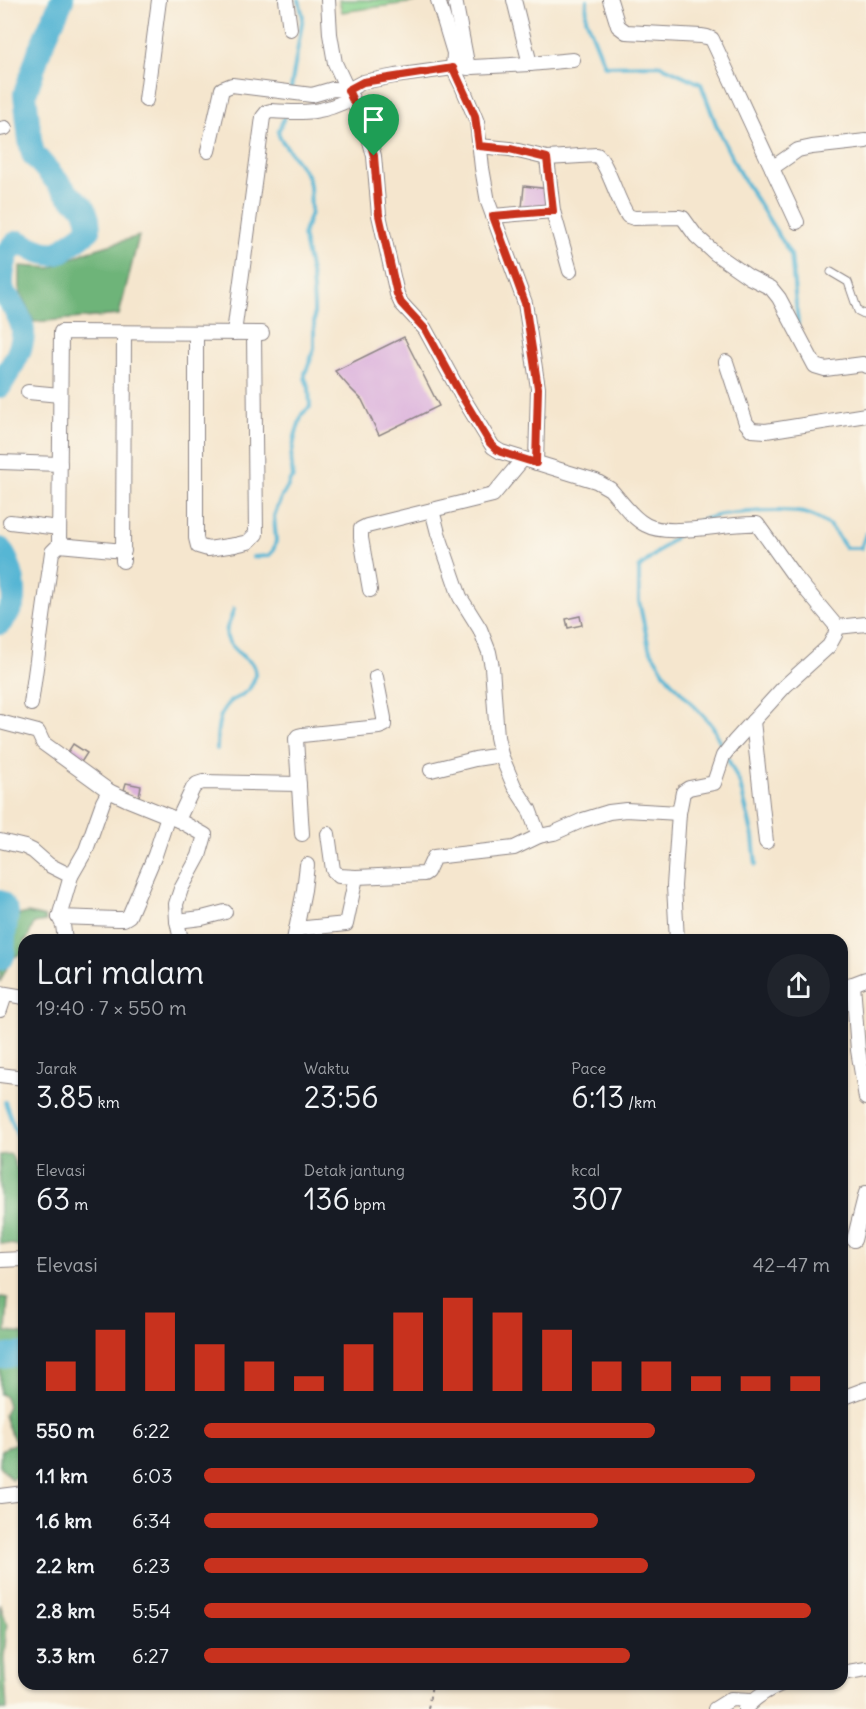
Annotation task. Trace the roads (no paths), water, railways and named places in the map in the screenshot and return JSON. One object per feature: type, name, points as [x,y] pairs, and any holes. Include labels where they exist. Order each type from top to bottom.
[{"type":"street","points":[[146,100],[159,0]]},
{"type":"street","points":[[286,0],[290,29]]},
{"type":"street","points":[[328,0],[335,63],[365,126],[374,156],[379,215],[397,294],[401,303],[425,329],[490,443],[496,449],[605,485],[640,521],[652,528],[684,530],[757,524],[792,573],[837,627]]},
{"type":"street","points":[[370,590],[361,529],[493,495],[529,461],[538,388],[525,303],[488,202],[475,116],[453,68],[454,53],[438,0]]},
{"type":"street","points":[[455,0],[468,68]]},
{"type":"street","points":[[514,0],[530,64]]},
{"type":"street","points":[[610,0],[618,26],[626,32],[712,39],[798,222]]},
{"type":"street","points":[[234,333],[263,117],[267,112],[311,112],[335,107],[363,82],[453,68],[573,60]]},
{"type":"street","points":[[208,151],[222,89],[232,85],[241,85],[312,95],[333,89],[350,94]]},
{"type":"street","points":[[772,168],[798,150],[866,141]]},
{"type":"street","points":[[479,146],[510,149],[547,158],[597,155],[603,161],[615,193],[628,216],[683,218],[696,236],[716,254],[749,277],[771,288],[779,298],[815,366],[825,369],[864,365]]},
{"type":"street","points":[[547,158],[553,211],[570,271]]},
{"type":"street","points":[[493,216],[553,211]]},
{"type":"street","points":[[31,704],[52,552],[59,545],[61,332],[258,333],[256,534],[248,542],[208,549],[198,546],[196,538],[196,333]]},
{"type":"street","points":[[59,545],[124,556],[124,333]]},
{"type":"street","points":[[726,362],[746,423],[752,430],[766,431],[866,415]]},
{"type":"street","points":[[28,392],[60,395]]},
{"type":"street","points":[[0,462],[60,464]]},
{"type":"street","points":[[432,510],[460,597],[480,629],[489,652],[497,737],[501,755],[514,786],[533,816],[539,836]]},
{"type":"street","points":[[9,522],[59,528]]},
{"type":"street","points":[[837,627],[866,624]]},
{"type":"street","points":[[677,934],[674,886],[682,795],[686,790],[714,783],[723,756],[734,742],[785,686],[829,646],[837,627]]},
{"type":"street","points":[[302,834],[296,742],[298,736],[384,725],[376,677]]},
{"type":"street","points":[[753,721],[766,842]]},
{"type":"street","points":[[0,722],[38,732],[43,743],[109,790],[126,800],[173,818],[205,835],[199,856],[181,889],[176,904],[180,934]]},
{"type":"street","points":[[431,770],[501,755]]},
{"type":"street","points":[[59,917],[124,919],[129,916],[173,818],[193,788],[203,782],[298,784]]},
{"type":"street","points":[[65,934],[59,917],[71,876],[86,850],[109,790]]},
{"type":"street","points":[[328,834],[333,870],[339,876],[424,874],[434,857],[507,849],[609,812],[626,810],[679,813]]},
{"type":"street","points":[[0,841],[25,847],[50,865],[71,876]]},
{"type":"street","points":[[295,934],[307,865]]},
{"type":"street","points":[[300,934],[346,924],[356,877]]},
{"type":"street","points":[[177,921],[225,912]]},
{"type":"street","points":[[853,983],[858,1050],[866,1098]]},
{"type":"street","points":[[0,1010],[3,994],[18,997]]},
{"type":"street","points":[[0,1075],[18,1077]]},
{"type":"street","points":[[854,1240],[866,1193]]},
{"type":"street","points":[[0,1260],[18,1259]]},
{"type":"street","points":[[848,1396],[866,1389]]},
{"type":"street","points":[[0,1496],[18,1494]]},
{"type":"street","points":[[848,1672],[866,1669]]},
{"type":"street","points":[[715,1709],[731,1699],[748,1704],[768,1690]]},
{"type":"lane","points":[[831,272],[848,282],[858,311],[866,315]]},
{"type":"waterway","points":[[0,386],[18,355],[23,334],[19,316],[3,292],[4,264],[10,250],[19,242],[42,252],[57,253],[89,230],[84,207],[69,195],[33,154],[30,140],[25,94],[40,49],[62,0]]},
{"type":"waterway","points":[[291,88],[303,17],[299,0]]},
{"type":"waterway","points":[[587,0],[586,18],[605,66],[660,65],[701,84],[717,127],[739,172],[791,255],[798,324]]},
{"type":"waterway","points":[[253,557],[268,556],[273,551],[276,541],[274,516],[293,478],[291,458],[295,436],[302,414],[310,407],[305,373],[314,348],[314,306],[312,278],[303,235],[311,213],[310,185],[307,175],[280,138],[278,132],[285,116]]},
{"type":"waterway","points":[[694,524],[716,516],[731,514],[764,511],[793,512],[807,514],[829,525],[846,548],[861,548],[866,534]]},
{"type":"waterway","points":[[680,533],[639,568],[639,601],[649,648],[668,678],[712,725],[724,750]]},
{"type":"waterway","points":[[0,549],[11,572],[14,585],[14,600],[0,623]]},
{"type":"waterway","points":[[217,749],[218,724],[222,713],[230,702],[248,690],[255,675],[254,666],[231,645],[226,634],[234,609]]},
{"type":"waterway","points":[[727,757],[740,784],[753,837],[756,865]]},
{"type":"waterway","points":[[0,902],[7,912],[3,956],[0,958]]},
{"type":"waterway","points":[[5,1102],[18,1138]]},
{"type":"waterway","points":[[0,1357],[18,1355]]}]
